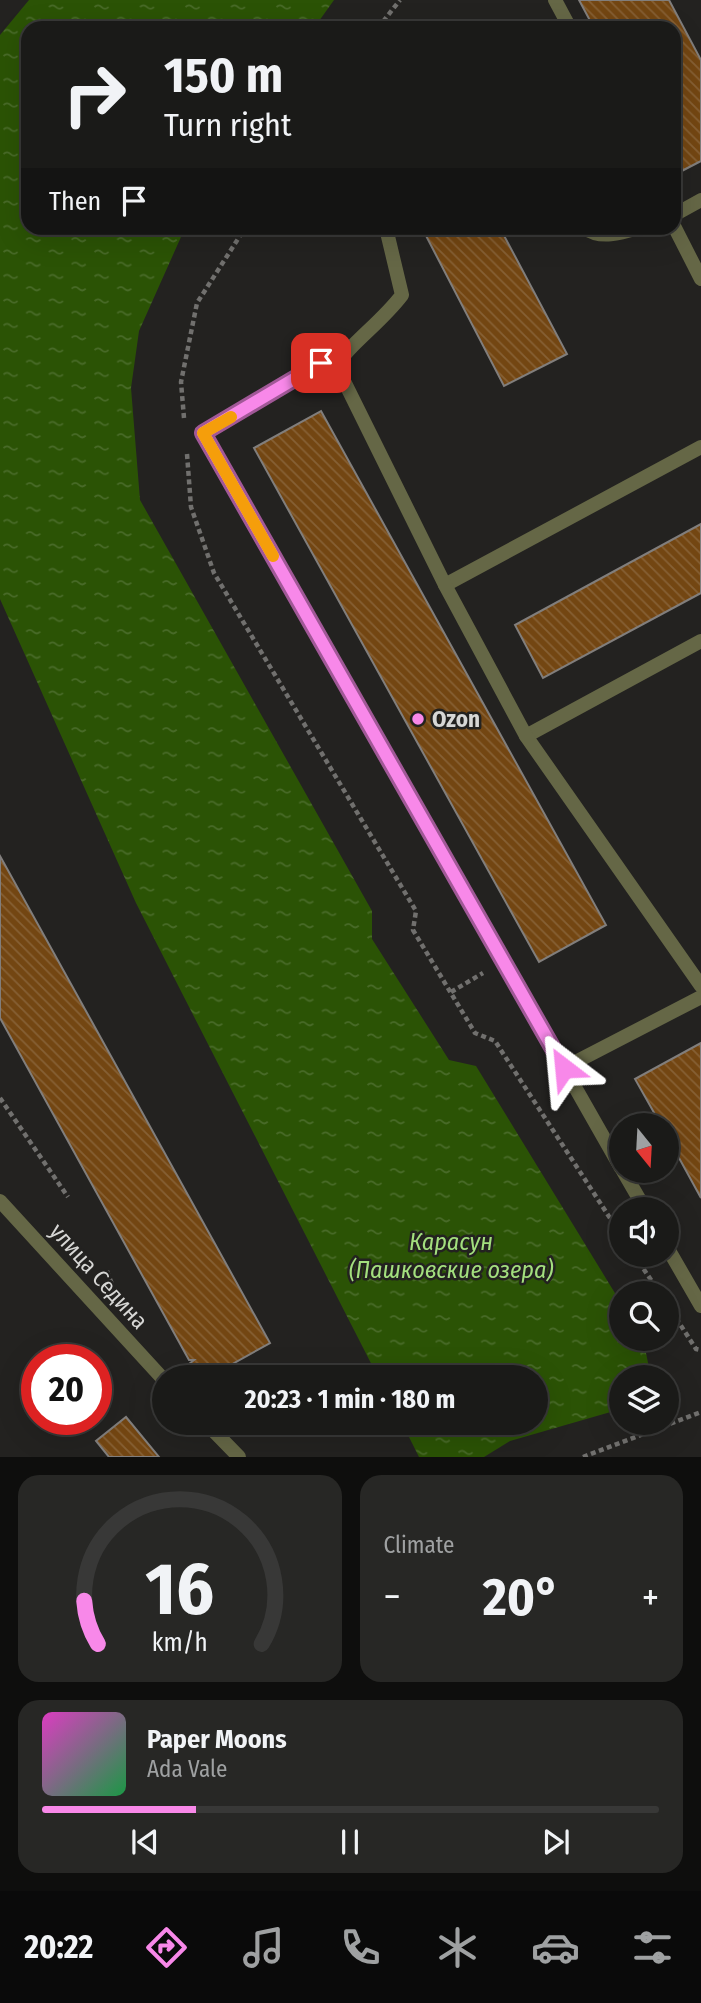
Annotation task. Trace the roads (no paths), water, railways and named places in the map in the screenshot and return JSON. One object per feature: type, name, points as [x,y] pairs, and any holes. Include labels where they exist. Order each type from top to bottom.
[{"type":"street","points":[[555,0],[566,21]]},
{"type":"street","points":[[681,211],[701,200]]},
{"type":"street","points":[[331,372],[345,351],[387,315],[402,295],[388,235]]},
{"type":"street","points":[[679,235],[701,279]]},
{"type":"street","points":[[609,1146],[203,433],[321,363],[345,383],[445,585],[526,736],[701,986]]},
{"type":"street","points":[[445,585],[701,447]]},
{"type":"street","points":[[526,736],[701,641]]},
{"type":"street","points":[[564,1068],[701,997]]},
{"type":"street","name":"улица Седина","points":[[0,1201],[152,1367]]},
{"type":"street","points":[[679,1267],[701,1306]]},
{"type":"street","points":[[218,1435],[239,1457]]},
{"type":"water","name":"Карасун (Пашковские озера)","points":[[29,0],[334,0],[319,21],[21,21],[21,235],[182,235],[139,331],[131,388],[140,500],[372,911],[372,939],[449,1060],[476,1066],[609,1283],[609,1351],[646,1351],[648,1365],[609,1365],[609,1412],[548,1430],[548,1365],[372,1365],[136,903],[0,599],[0,35]]},
{"type":"water","name":"Карасун (Пашковские озера)","points":[[408,1435],[531,1435],[510,1441],[484,1457],[419,1457]]},
{"type":"place","name":"Ozon","points":[[418,719]]}]
